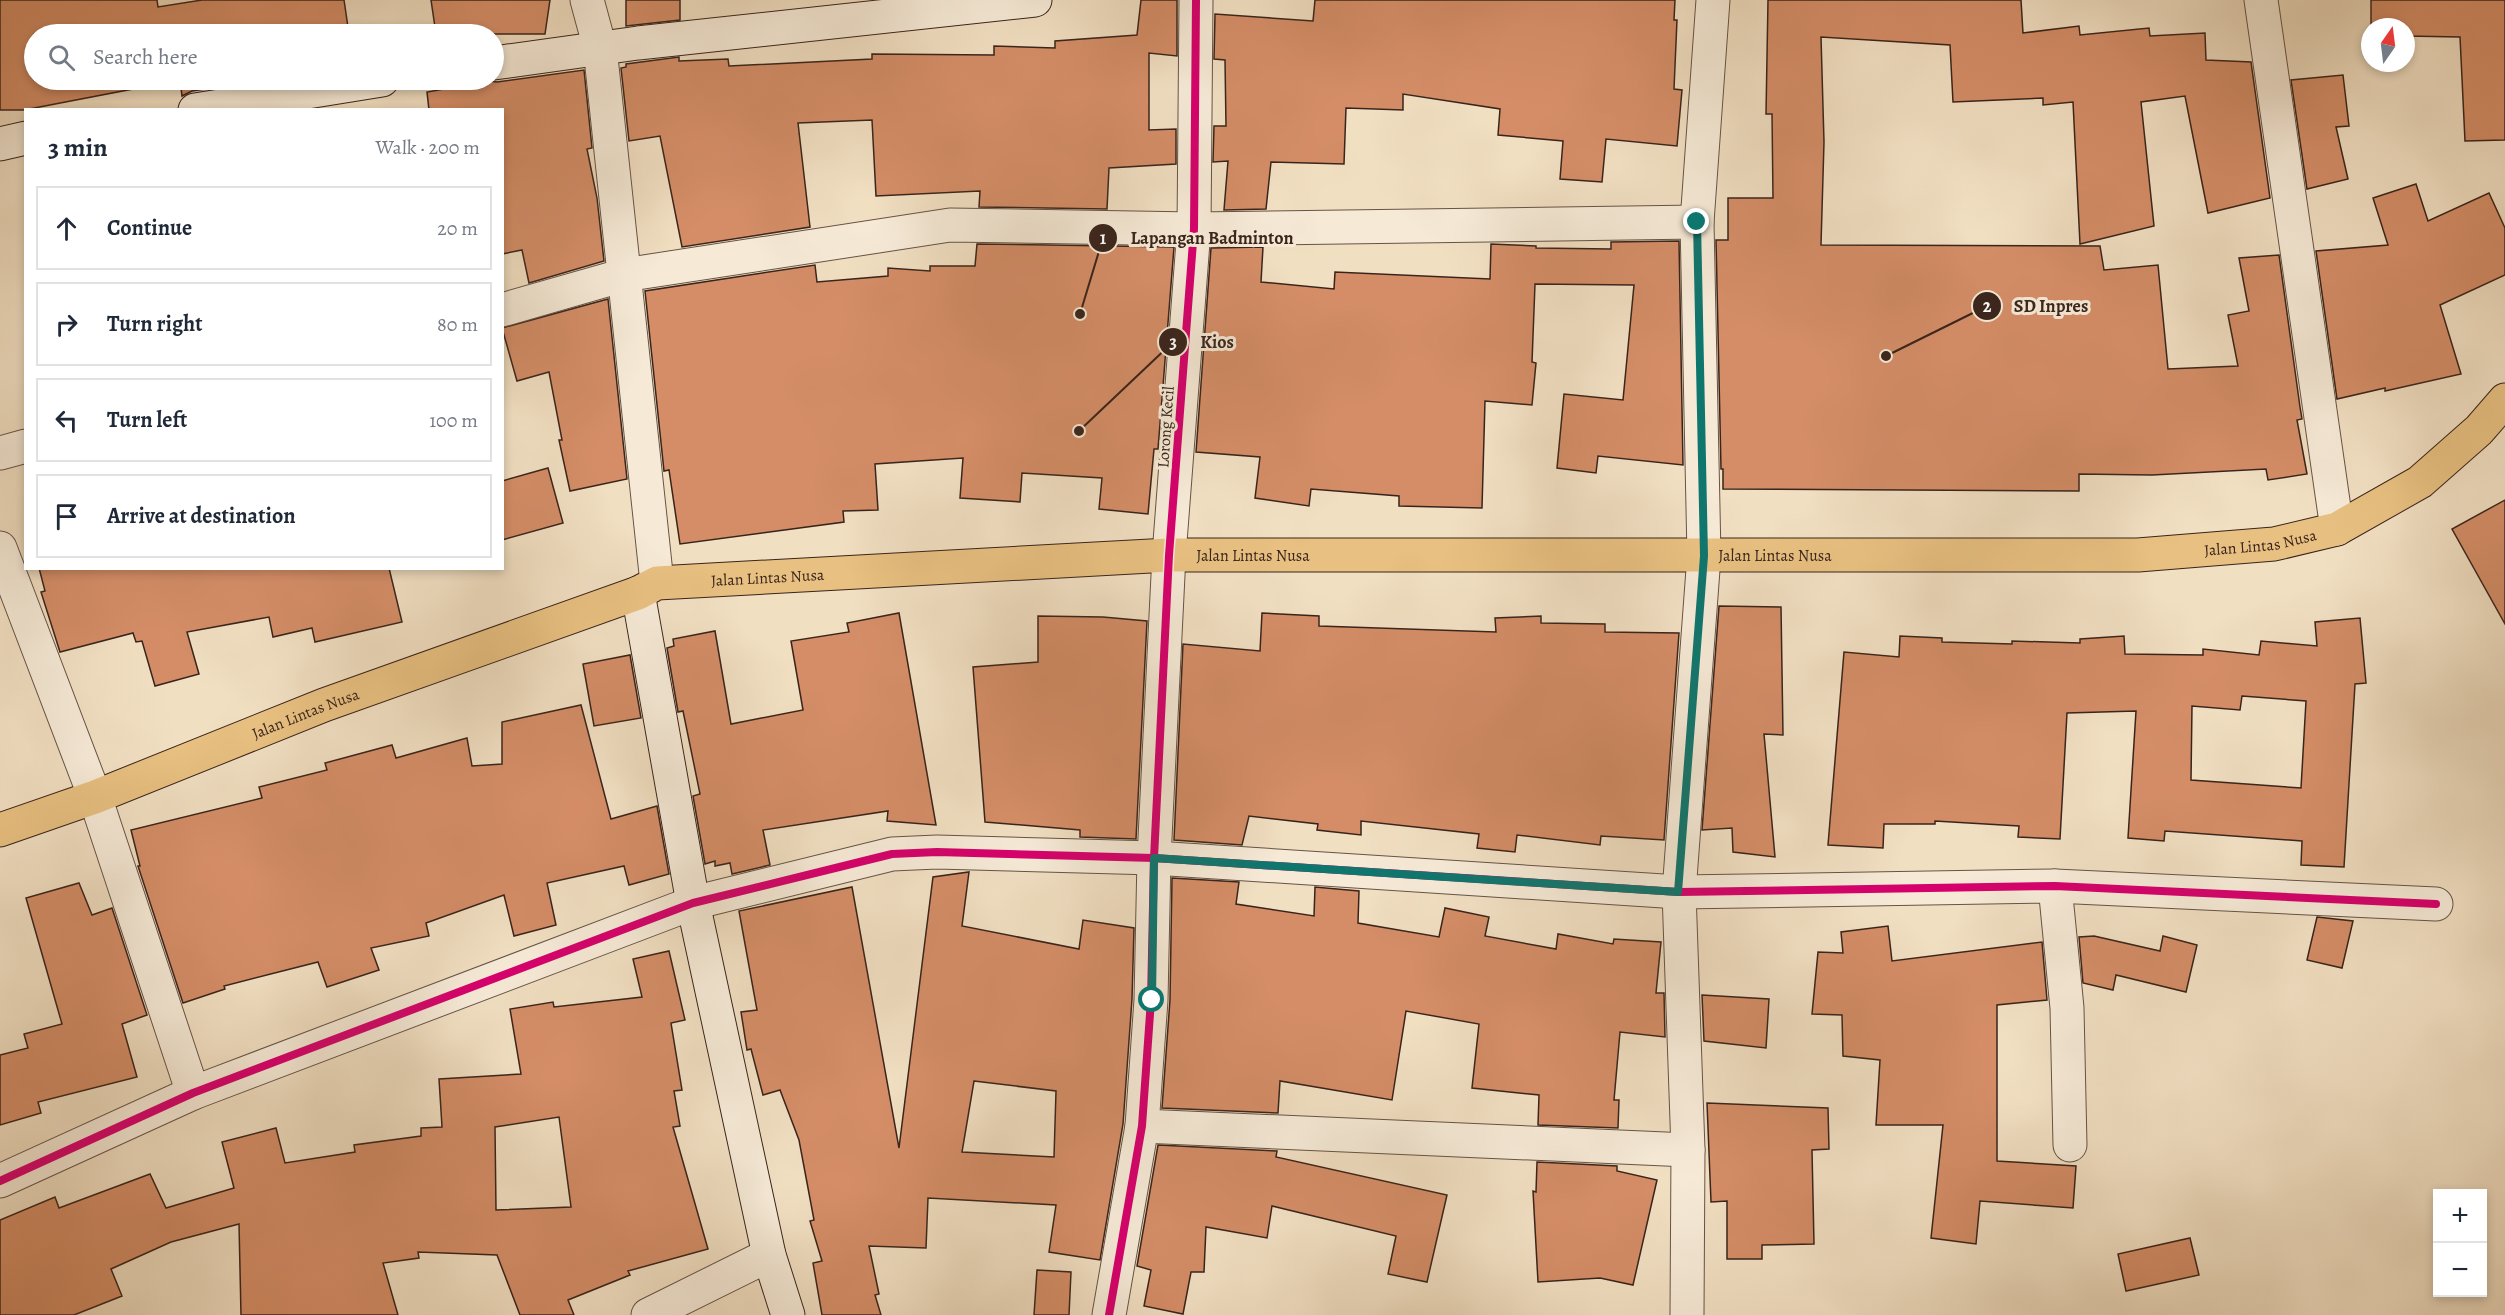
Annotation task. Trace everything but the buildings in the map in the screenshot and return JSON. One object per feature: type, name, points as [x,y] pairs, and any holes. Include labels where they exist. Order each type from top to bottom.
[{"type":"highway","name":"Jalan Lintas Nusa","points":[[0,830],[95,797],[324,705],[648,588],[1169,555],[2138,555],[2274,544],[2337,529],[2420,482],[2479,430],[2505,400]]},
{"type":"street","points":[[587,0],[600,48],[624,275],[648,588],[693,903],[769,1255],[788,1315]]},
{"type":"street","points":[[504,62],[600,48],[1035,0]]},
{"type":"street","name":"Lorong Kecil","points":[[1109,1315],[1142,1126],[1152,1000],[1154,858],[1169,555],[1194,229],[1196,0]]},
{"type":"street","points":[[1687,1315],[1688,1150],[1678,892],[1704,556],[1697,222],[1713,0]]},
{"type":"street","points":[[2261,0],[2337,529]]},
{"type":"street","points":[[207,108],[320,90]]},
{"type":"street","points":[[0,144],[24,138]]},
{"type":"street","points":[[504,309],[624,275],[950,225],[1194,229],[1697,222]]},
{"type":"street","points":[[0,453],[24,447]]},
{"type":"street","points":[[0,548],[95,797],[193,1093]]},
{"type":"street","points":[[0,1180],[193,1093],[693,903],[892,854],[913,852],[1154,858],[1678,892],[2055,886],[2436,904]]},
{"type":"street","points":[[2055,886],[2067,1008],[2070,1145]]},
{"type":"street","points":[[1142,1126],[1688,1150]]},
{"type":"street","points":[[648,1315],[769,1255]]},
{"type":"cycle path","points":[[1109,1315],[1142,1126],[1151,1000],[1154,858],[1169,555],[1194,229],[1196,0]]},
{"type":"cycle path","points":[[0,1181],[193,1093],[693,903],[892,854],[937,852],[1154,858],[1679,892],[2055,886],[2436,904]]},
{"type":"place","name":"Lapangan Badminton","points":[[1080,314]]},
{"type":"place","name":"SD Inpres","points":[[1886,356]]},
{"type":"place","name":"Kios","points":[[1079,431]]},
{"type":"route","points":[[1152,1000],[1154,858],[1678,892],[1704,556],[1697,222]]}]
